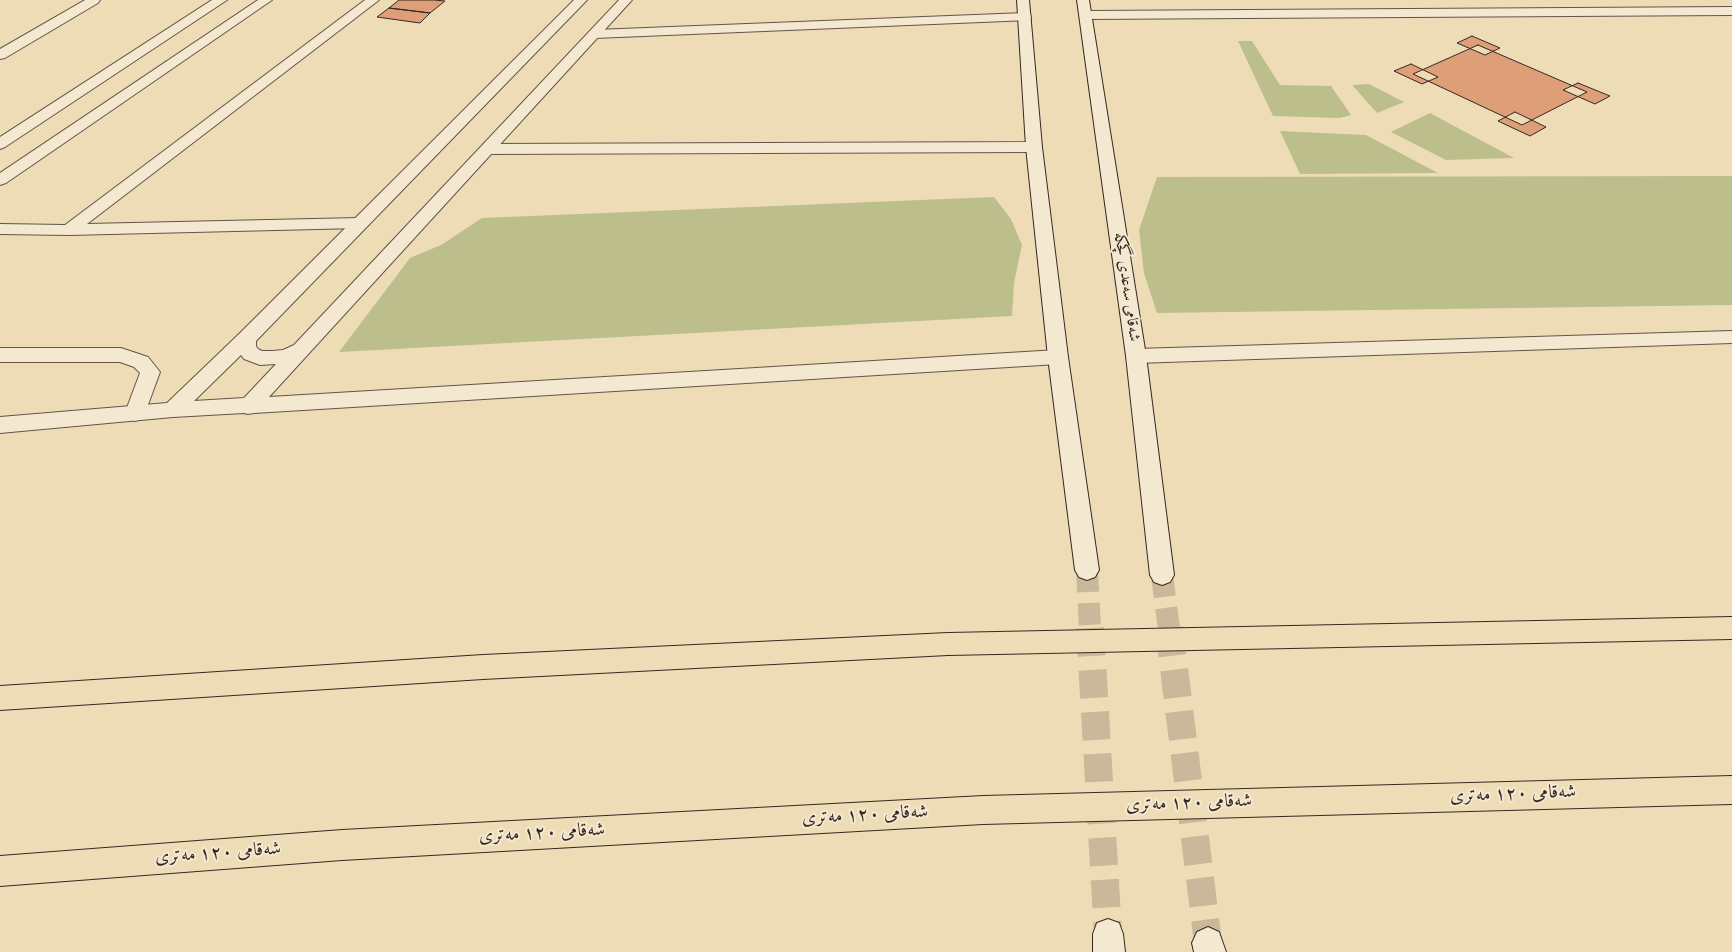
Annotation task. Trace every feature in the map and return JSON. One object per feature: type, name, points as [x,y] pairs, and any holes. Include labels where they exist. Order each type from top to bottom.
[{"type":"highway","points":[[0,698],[483,667],[948,644],[1732,628]]},
{"type":"highway","name":"شەقامی ١٢٠ مەتری","points":[[0,871],[350,845],[983,810],[1732,790]]},
{"type":"street","points":[[0,55],[94,0]]},
{"type":"street","points":[[0,144],[221,0]]},
{"type":"street","points":[[0,180],[266,0]]},
{"type":"street","points":[[69,230],[373,0]]},
{"type":"street","points":[[174,410],[581,0]]},
{"type":"street","points":[[248,407],[626,0]]},
{"type":"street","points":[[1023,0],[1034,147],[1058,357],[1087,570]]},
{"type":"street","points":[[1367,0],[1374,13]]},
{"type":"street","points":[[1567,0],[1577,12]]},
{"type":"street","points":[[1084,8],[1374,13],[1732,11]]},
{"type":"street","name":"شەقامی سەعدی گچکە","points":[[1084,8],[1136,356],[1162,575]]},
{"type":"street","points":[[595,34],[1025,17]]},
{"type":"street","points":[[488,149],[1034,147]]},
{"type":"street","points":[[0,228],[69,230],[359,223]]},
{"type":"street","points":[[1136,356],[1732,337]]},
{"type":"street","points":[[246,339],[246,347],[251,354],[260,358],[287,356],[300,350]]},
{"type":"street","points":[[0,355],[121,355],[141,362],[150,372],[135,413]]},
{"type":"street","points":[[0,425],[174,410],[248,407],[1058,357]]},
{"type":"green space","points":[[1238,41],[1252,41],[1280,85],[1331,86],[1351,115],[1340,118],[1273,116]]},
{"type":"green space","points":[[1369,84],[1404,102],[1377,113],[1352,85]]},
{"type":"green space","points":[[1430,113],[1514,158],[1446,160],[1391,132]]},
{"type":"green space","points":[[1280,131],[1366,135],[1438,173],[1300,174]]},
{"type":"green space","points":[[1732,176],[1732,305],[1157,313],[1144,273],[1139,230],[1157,177]]},
{"type":"green space","points":[[994,197],[1011,219],[1022,245],[1014,283],[1012,316],[339,352],[410,258],[441,245],[482,218]]},
{"type":"building","points":[[399,0],[445,1],[430,13],[389,8]]},
{"type":"building","points":[[389,8],[430,13],[420,23],[377,17]]},
{"type":"building","points":[[1472,36],[1500,48],[1485,55],[1457,43]]},
{"type":"building","points":[[1478,45],[1587,92],[1522,125],[1413,74]]},
{"type":"building","points":[[1411,64],[1438,77],[1422,84],[1394,71]]},
{"type":"building","points":[[1578,83],[1610,96],[1595,104],[1563,90]]},
{"type":"building","points":[[1515,112],[1546,127],[1530,136],[1498,121]]},
{"type":"tunnel","points":[[1087,570],[1090,629]]},
{"type":"tunnel","points":[[1162,575],[1169,629]]},
{"type":"tunnel","points":[[1090,628],[1108,934]]},
{"type":"tunnel","points":[[1169,628],[1208,943]]}]
